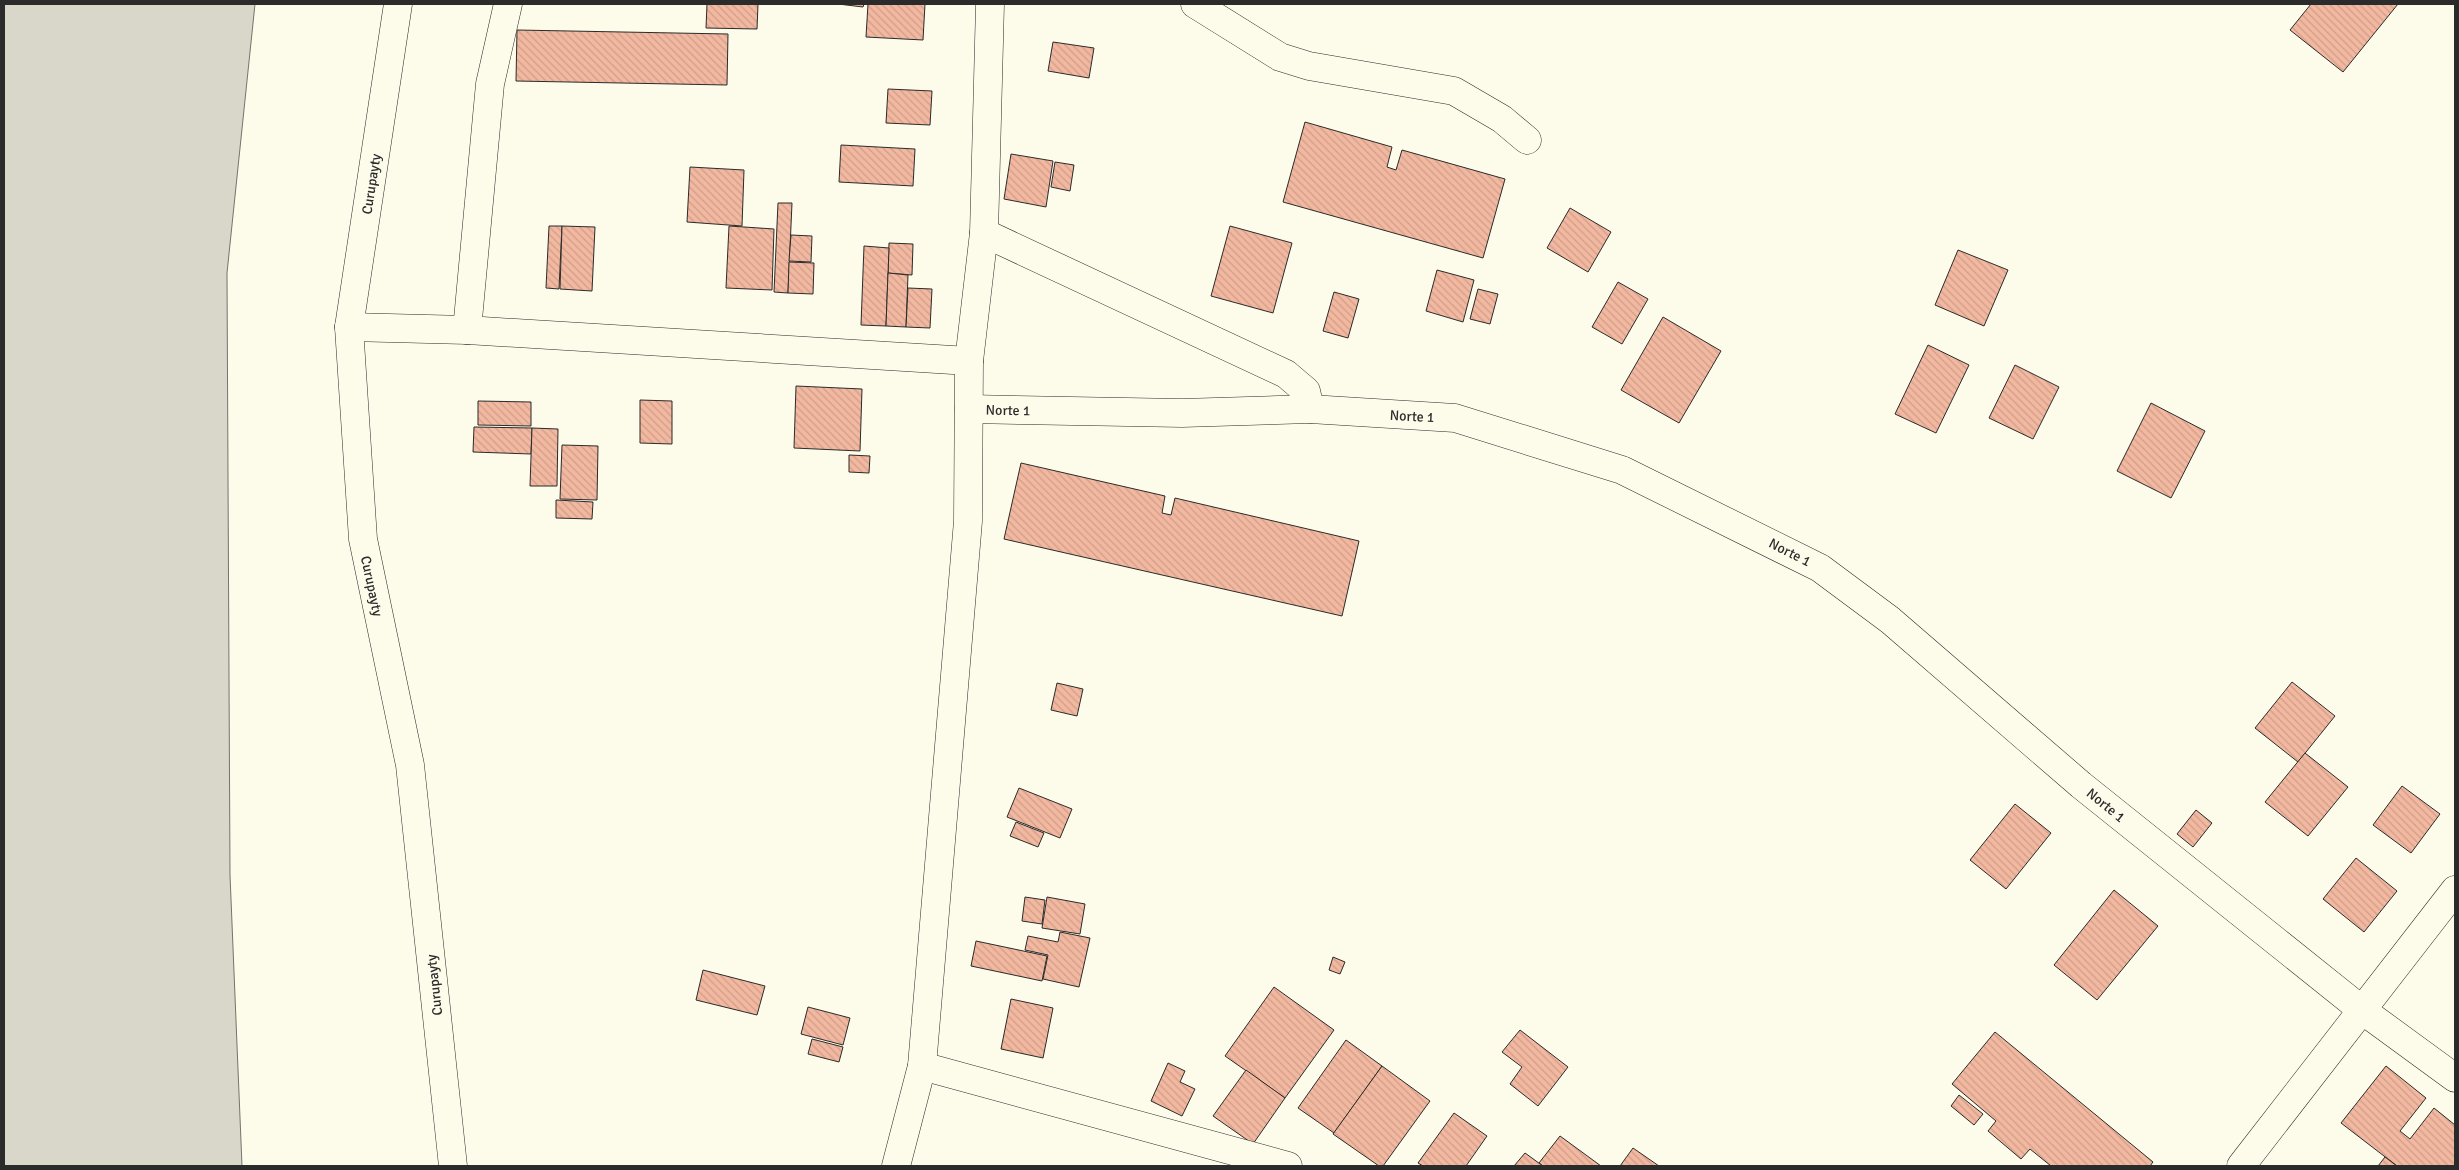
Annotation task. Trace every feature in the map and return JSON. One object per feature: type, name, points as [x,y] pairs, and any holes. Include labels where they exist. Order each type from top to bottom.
[{"type":"street","name":"Curupayty","points":[[398,4],[349,327],[363,539],[410,764],[453,1166]]},
{"type":"street","points":[[467,330],[490,84],[508,4]]},
{"type":"street","points":[[896,1166],[922,1066],[968,521],[970,361],[984,233],[990,4]]},
{"type":"street","points":[[1195,4],[1280,57],[1309,66],[1454,91],[1502,119],[1526,140]]},
{"type":"street","points":[[984,233],[1286,374],[1306,391],[1310,410]]},
{"type":"street","points":[[349,327],[467,330],[970,361]]},
{"type":"street","name":"Norte 1","points":[[969,409],[1182,414],[1310,410],[1456,418],[1622,470],[1820,568],[1890,620],[2081,785],[2362,1010],[2455,1078]]},
{"type":"street","points":[[2241,1166],[2455,890]]},
{"type":"street","points":[[922,1066],[1288,1166]]},
{"type":"shaded area","points":[[4,4],[255,4],[227,273],[230,875],[242,1166],[4,1166]]},
{"type":"building","points":[[707,4],[758,4],[757,29],[706,28]]},
{"type":"building","points":[[838,4],[864,4],[863,7]]},
{"type":"building","points":[[868,4],[925,4],[923,40],[866,37]]},
{"type":"building","points":[[2311,4],[2398,4],[2343,72],[2290,30]]},
{"type":"building","points":[[517,30],[728,34],[727,85],[516,81]]},
{"type":"building","points":[[1053,42],[1094,48],[1089,78],[1048,71]]},
{"type":"building","points":[[888,89],[932,91],[930,125],[886,123]]},
{"type":"building","points":[[1305,122],[1392,147],[1387,167],[1396,170],[1402,150],[1505,179],[1483,258],[1283,202]]},
{"type":"building","points":[[841,145],[915,149],[913,186],[839,182]]},
{"type":"building","points":[[1011,154],[1053,161],[1046,207],[1004,199]]},
{"type":"building","points":[[1055,162],[1074,165],[1070,191],[1051,187]]},
{"type":"building","points":[[690,167],[744,170],[742,226],[687,222]]},
{"type":"building","points":[[778,203],[792,203],[788,293],[774,292]]},
{"type":"building","points":[[1570,208],[1611,232],[1588,272],[1547,248]]},
{"type":"building","points":[[549,226],[562,226],[559,289],[546,288]]},
{"type":"building","points":[[562,226],[595,227],[592,291],[560,289]]},
{"type":"building","points":[[729,226],[774,229],[772,290],[726,288]]},
{"type":"building","points":[[1230,226],[1292,243],[1273,313],[1211,296]]},
{"type":"building","points":[[791,235],[812,236],[811,262],[789,261]]},
{"type":"building","points":[[889,243],[913,244],[912,275],[888,273]]},
{"type":"building","points":[[864,246],[889,248],[886,326],[861,325]]},
{"type":"building","points":[[1958,250],[2008,270],[1984,326],[1935,305]]},
{"type":"building","points":[[789,262],[814,263],[813,294],[788,293]]},
{"type":"building","points":[[1437,270],[1474,280],[1463,322],[1426,311]]},
{"type":"building","points":[[888,273],[908,275],[906,327],[886,326]]},
{"type":"building","points":[[1618,282],[1648,299],[1622,344],[1592,327]]},
{"type":"building","points":[[908,288],[932,289],[930,328],[906,327]]},
{"type":"building","points":[[1478,289],[1498,294],[1490,324],[1470,319]]},
{"type":"building","points":[[1334,292],[1359,299],[1348,338],[1323,331]]},
{"type":"building","points":[[1663,317],[1721,351],[1679,423],[1621,390]]},
{"type":"building","points":[[1928,345],[1969,365],[1936,433],[1895,414]]},
{"type":"building","points":[[2015,365],[2059,387],[2033,439],[1989,418]]},
{"type":"building","points":[[796,386],[862,389],[860,451],[794,448]]},
{"type":"building","points":[[640,400],[672,401],[672,444],[640,443]]},
{"type":"building","points":[[478,401],[531,402],[531,426],[478,425]]},
{"type":"building","points":[[2151,403],[2205,431],[2171,498],[2117,471]]},
{"type":"building","points":[[474,427],[532,428],[531,454],[473,452]]},
{"type":"building","points":[[532,428],[558,429],[557,486],[530,486]]},
{"type":"building","points":[[562,445],[598,446],[597,500],[560,499]]},
{"type":"building","points":[[849,455],[870,456],[869,473],[849,472]]},
{"type":"building","points":[[1021,463],[1165,496],[1162,513],[1171,515],[1175,498],[1359,541],[1342,616],[1004,539]]},
{"type":"building","points":[[556,500],[593,502],[592,519],[556,518]]},
{"type":"building","points":[[2292,682],[2335,716],[2298,762],[2255,728]]},
{"type":"building","points":[[1057,683],[1083,689],[1077,716],[1051,710]]},
{"type":"building","points":[[2305,753],[2348,787],[2308,836],[2265,802]]},
{"type":"building","points":[[2402,786],[2440,814],[2411,853],[2373,825]]},
{"type":"building","points":[[1019,788],[1072,809],[1060,838],[1007,817]]},
{"type":"building","points":[[2015,804],[2051,833],[2006,889],[1970,860]]},
{"type":"building","points":[[2196,810],[2212,823],[2193,847],[2177,834]]},
{"type":"building","points":[[1016,822],[1044,833],[1038,847],[1010,836]]},
{"type":"building","points":[[2356,858],[2397,891],[2364,932],[2323,899]]},
{"type":"building","points":[[2114,890],[2158,926],[2097,1000],[2054,965]]},
{"type":"building","points":[[1025,897],[1045,900],[1042,924],[1022,921]]},
{"type":"building","points":[[1047,897],[1085,904],[1080,934],[1042,928]]},
{"type":"building","points":[[1060,932],[1090,938],[1079,987],[1043,979],[1048,955],[1025,950],[1028,936],[1058,942]]},
{"type":"building","points":[[976,941],[1047,956],[1042,981],[971,966]]},
{"type":"building","points":[[1333,957],[1345,962],[1340,974],[1329,970]]},
{"type":"building","points":[[703,970],[765,986],[757,1015],[696,1000]]},
{"type":"building","points":[[1274,987],[1334,1030],[1285,1098],[1225,1056]]},
{"type":"building","points":[[1011,999],[1053,1008],[1043,1058],[1001,1049]]},
{"type":"building","points":[[808,1007],[850,1018],[843,1045],[801,1034]]},
{"type":"building","points":[[1520,1030],[1568,1067],[1538,1106],[1510,1084],[1522,1067],[1502,1052]]},
{"type":"building","points":[[1995,1032],[2153,1162],[2150,1166],[2051,1166],[2030,1149],[2021,1159],[1988,1131],[1996,1121],[1952,1084]]},
{"type":"building","points":[[812,1039],[843,1047],[839,1062],[808,1054]]},
{"type":"building","points":[[1346,1040],[1382,1066],[1334,1133],[1298,1108]]},
{"type":"building","points":[[1168,1063],[1185,1071],[1180,1082],[1195,1089],[1182,1116],[1151,1101]]},
{"type":"building","points":[[1382,1066],[1430,1101],[1383,1166],[1379,1166],[1333,1134]]},
{"type":"building","points":[[2386,1066],[2426,1098],[2400,1131],[2410,1139],[2434,1108],[2455,1125],[2455,1166],[2397,1166],[2341,1123]]},
{"type":"building","points":[[1246,1070],[1285,1098],[1253,1144],[1213,1116]]},
{"type":"building","points":[[1959,1095],[1983,1114],[1974,1125],[1951,1106]]},
{"type":"building","points":[[1454,1113],[1487,1136],[1466,1166],[1423,1166],[1418,1163]]},
{"type":"building","points":[[1560,1136],[1601,1166],[1543,1166],[1539,1163]]},
{"type":"building","points":[[1633,1148],[1659,1166],[1620,1166]]},
{"type":"building","points":[[1525,1153],[1543,1166],[1514,1166]]},
{"type":"building","points":[[2385,1157],[2397,1166],[2378,1166]]}]
